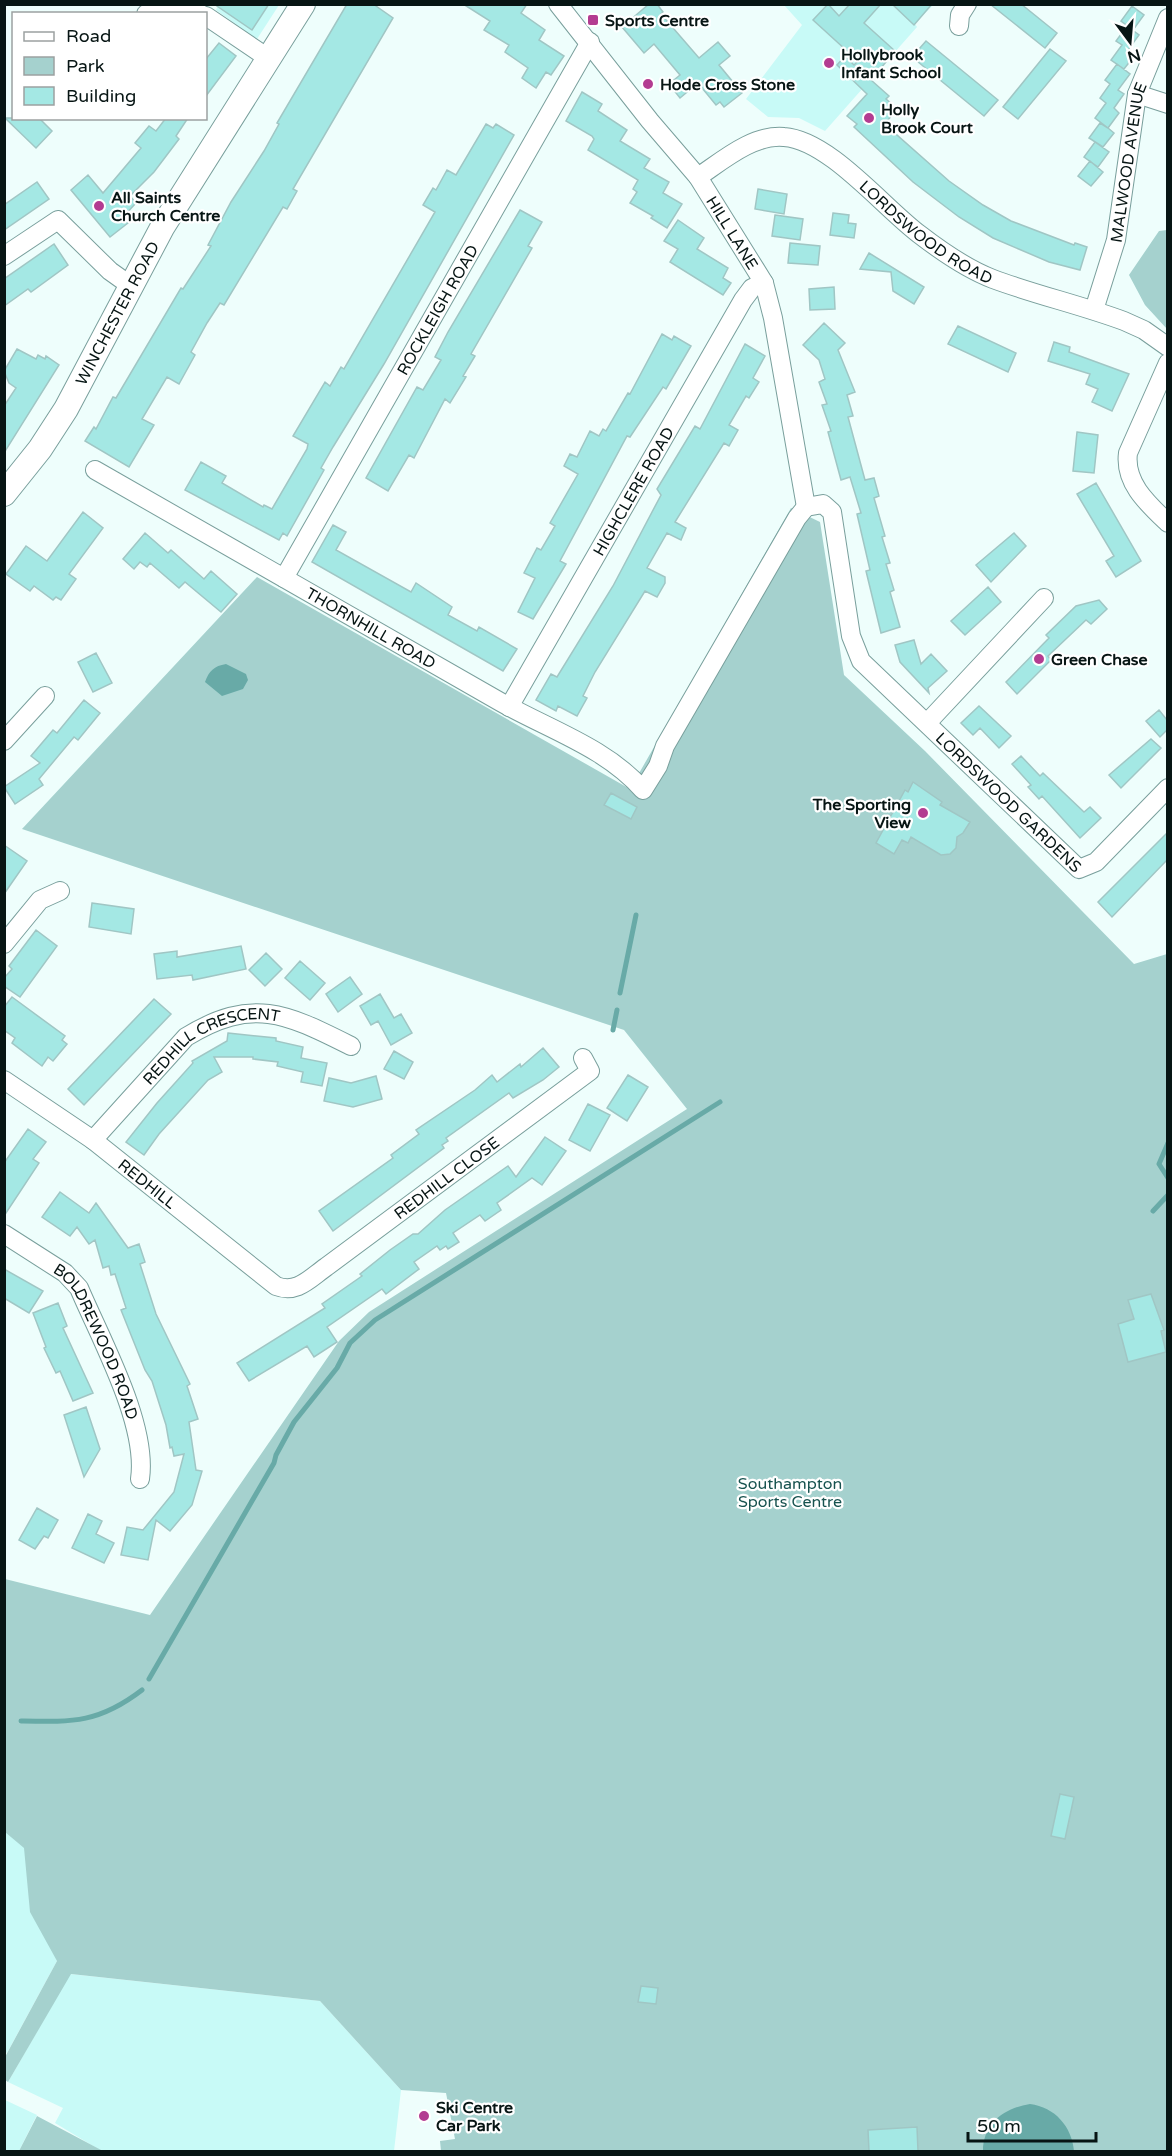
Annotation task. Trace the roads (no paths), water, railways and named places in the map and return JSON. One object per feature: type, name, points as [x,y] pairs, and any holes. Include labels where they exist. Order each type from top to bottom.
[{"type":"main road","name":"WINCHESTER ROAD","points":[[4,495],[40,449],[66,409],[131,286],[196,171],[303,4]]},
{"type":"street","name":"HILL LANE","points":[[558,4],[650,121],[698,177],[765,283],[806,507]]},
{"type":"street","points":[[959,26],[960,15],[967,4]]},
{"type":"street","points":[[148,9],[166,6],[186,8],[196,12]]},
{"type":"street","points":[[207,17],[268,58]]},
{"type":"street","name":"MALWOOD AVENUE","points":[[1094,310],[1116,240],[1137,94],[1167,18]]},
{"type":"street","name":"ROCKLEIGH ROAD","points":[[284,578],[590,42]]},
{"type":"street","points":[[1137,94],[1167,104]]},
{"type":"street","name":"LORDSWOOD ROAD","points":[[698,177],[757,141],[782,136],[804,142],[825,154],[919,234],[955,259],[992,278],[1094,310],[1144,330],[1167,347]]},
{"type":"street","points":[[4,256],[58,220],[110,271],[131,286]]},
{"type":"street","name":"HIGHCLERE ROAD","points":[[509,707],[742,300],[752,288],[765,283]]},
{"type":"street","points":[[1167,363],[1128,453],[1126,465],[1132,483],[1167,523]]},
{"type":"street","name":"THORNHILL ROAD","points":[[95,470],[509,707],[614,763],[630,775],[643,790],[721,648],[796,518],[806,507]]},
{"type":"street","name":"LORDSWOOD GARDENS","points":[[806,507],[823,504],[832,512],[851,636],[857,654],[1079,869],[1096,862],[1167,788]]},
{"type":"street","name":"LORDSWOOD GARDENS","points":[[927,723],[1044,598]]},
{"type":"street","points":[[4,741],[45,696]]},
{"type":"street","points":[[4,944],[40,900],[60,891]]},
{"type":"street","name":"REDHILL CRESCENT","points":[[93,1140],[186,1037],[226,1018],[265,1013],[285,1016],[305,1023],[351,1046]]},
{"type":"street","name":"REDHILL CLOSE","points":[[286,1290],[296,1288],[326,1267],[590,1071],[583,1058]]},
{"type":"street","name":"REDHILL","points":[[6,1086],[93,1140],[276,1286],[286,1290]]},
{"type":"street","name":"BOLDREWOOD ROAD","points":[[4,1234],[65,1273],[79,1288],[139,1435],[142,1465],[140,1479]]},
{"type":"waterway","points":[[620,993],[636,915]]},
{"type":"waterway","points":[[613,1030],[617,1010]]},
{"type":"waterway","points":[[149,1679],[274,1463],[294,1422],[337,1368],[350,1343],[375,1320],[720,1102]]},
{"type":"waterway","points":[[1168,1143],[1159,1164],[1168,1178]]},
{"type":"waterway","points":[[1153,1211],[1168,1195]]},
{"type":"waterway","points":[[21,1721],[71,1720],[99,1715],[127,1701],[142,1690]]},
{"type":"place","name":"Sports Centre","points":[[593,20]]},
{"type":"place","name":"Hollybrook Infant School","points":[[829,63]]},
{"type":"place","name":"Hode Cross Stone","points":[[648,84]]},
{"type":"place","name":"Holly Brook Court","points":[[869,118]]},
{"type":"place","name":"All Saints Church Centre","points":[[99,206]]},
{"type":"place","name":"Green Chase","points":[[1039,659]]},
{"type":"place","name":"The Sporting View","points":[[923,813]]},
{"type":"place","name":"Ski Centre Car Park","points":[[424,2116]]},
{"type":"park label","name":"Southampton Sports Centre","points":[[790,1492]]}]
